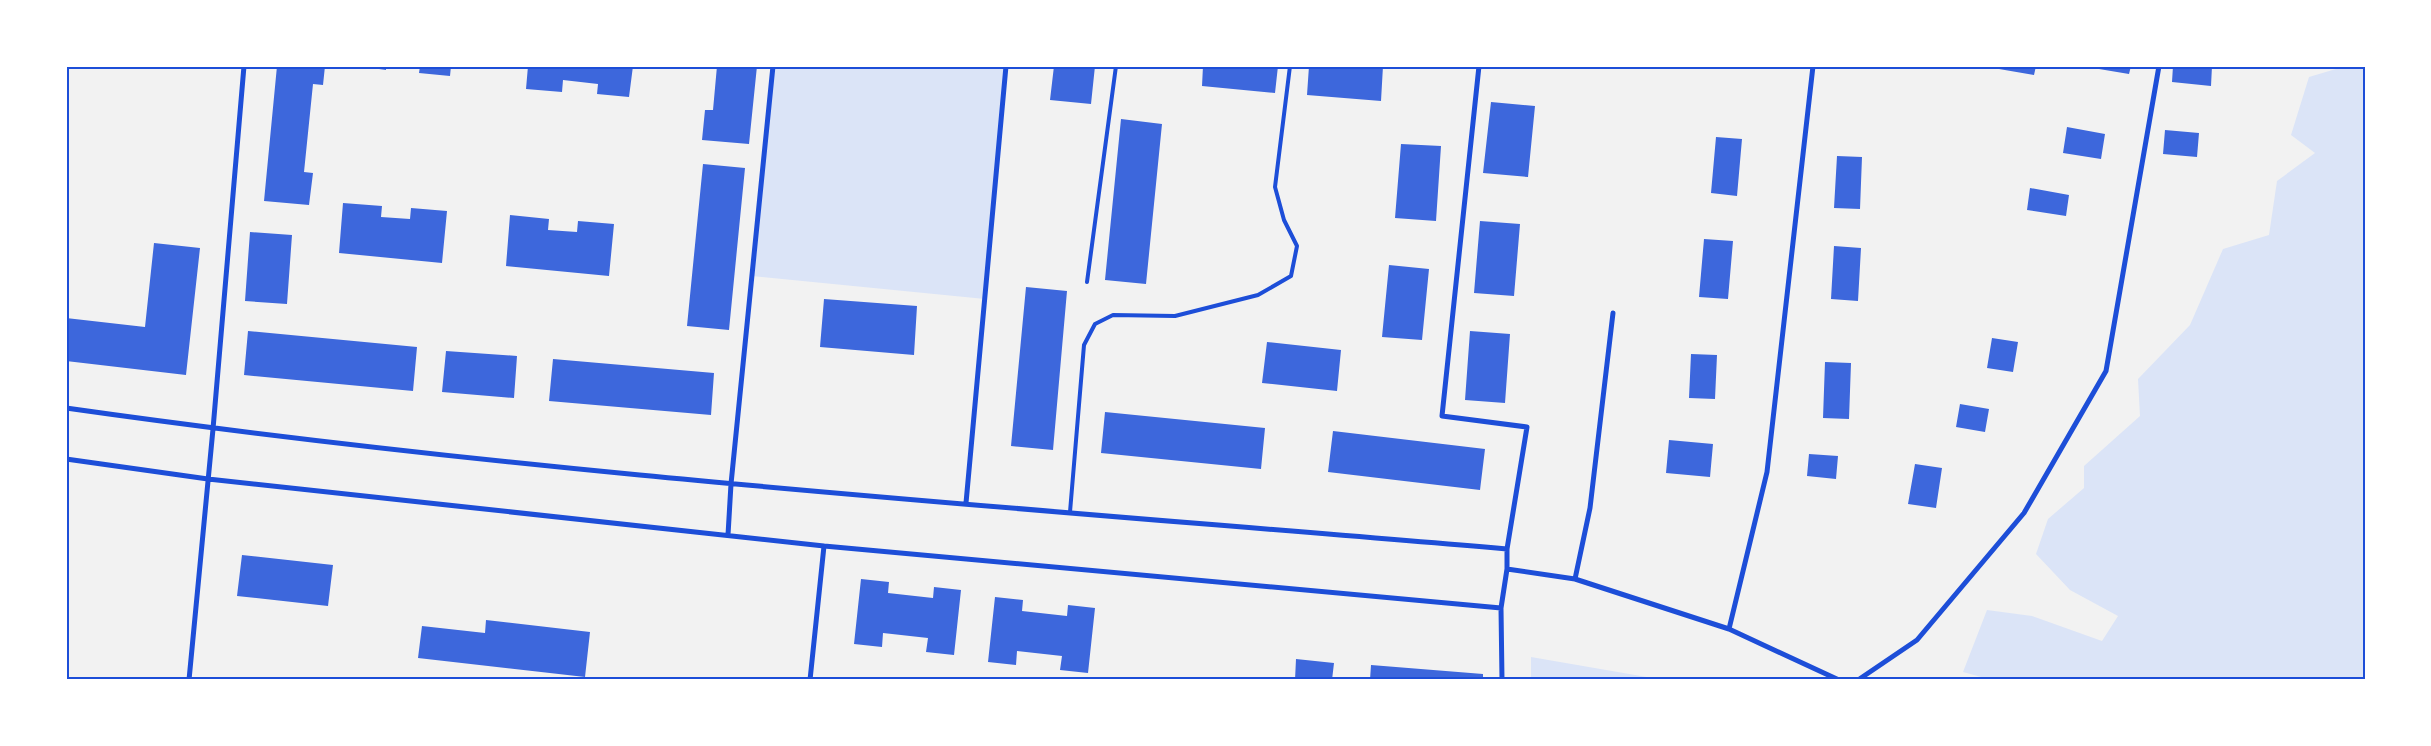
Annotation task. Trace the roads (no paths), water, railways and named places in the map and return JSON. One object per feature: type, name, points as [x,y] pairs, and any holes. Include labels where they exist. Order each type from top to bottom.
[{"type":"street","points":[[189,680],[213,429],[244,66]]},
{"type":"street","points":[[728,535],[731,484],[773,66]]},
{"type":"street","points":[[966,503],[1006,66]]},
{"type":"street","points":[[1479,66],[1442,416],[1527,427],[1507,549],[1507,569],[1501,608],[1502,680]]},
{"type":"street","points":[[1728,629],[1768,472],[1813,66]]},
{"type":"street","points":[[1858,680],[1917,640],[2024,513],[2106,371],[2159,66]]},
{"type":"street","points":[[1575,579],[1590,508],[1613,313]]},
{"type":"street","points":[[66,408],[213,429],[731,484],[1507,549]]},
{"type":"street","points":[[66,459],[208,479],[824,546],[1501,608]]},
{"type":"street","points":[[810,680],[824,546]]},
{"type":"street","points":[[1507,569],[1575,579],[1728,629],[1839,680]]},
{"type":"lane","points":[[1087,282],[1116,66]]},
{"type":"lane","points":[[1070,512],[1084,345],[1095,324],[1113,315],[1175,316],[1258,295],[1291,276],[1297,246],[1284,220],[1276,187],[1290,66]]}]
